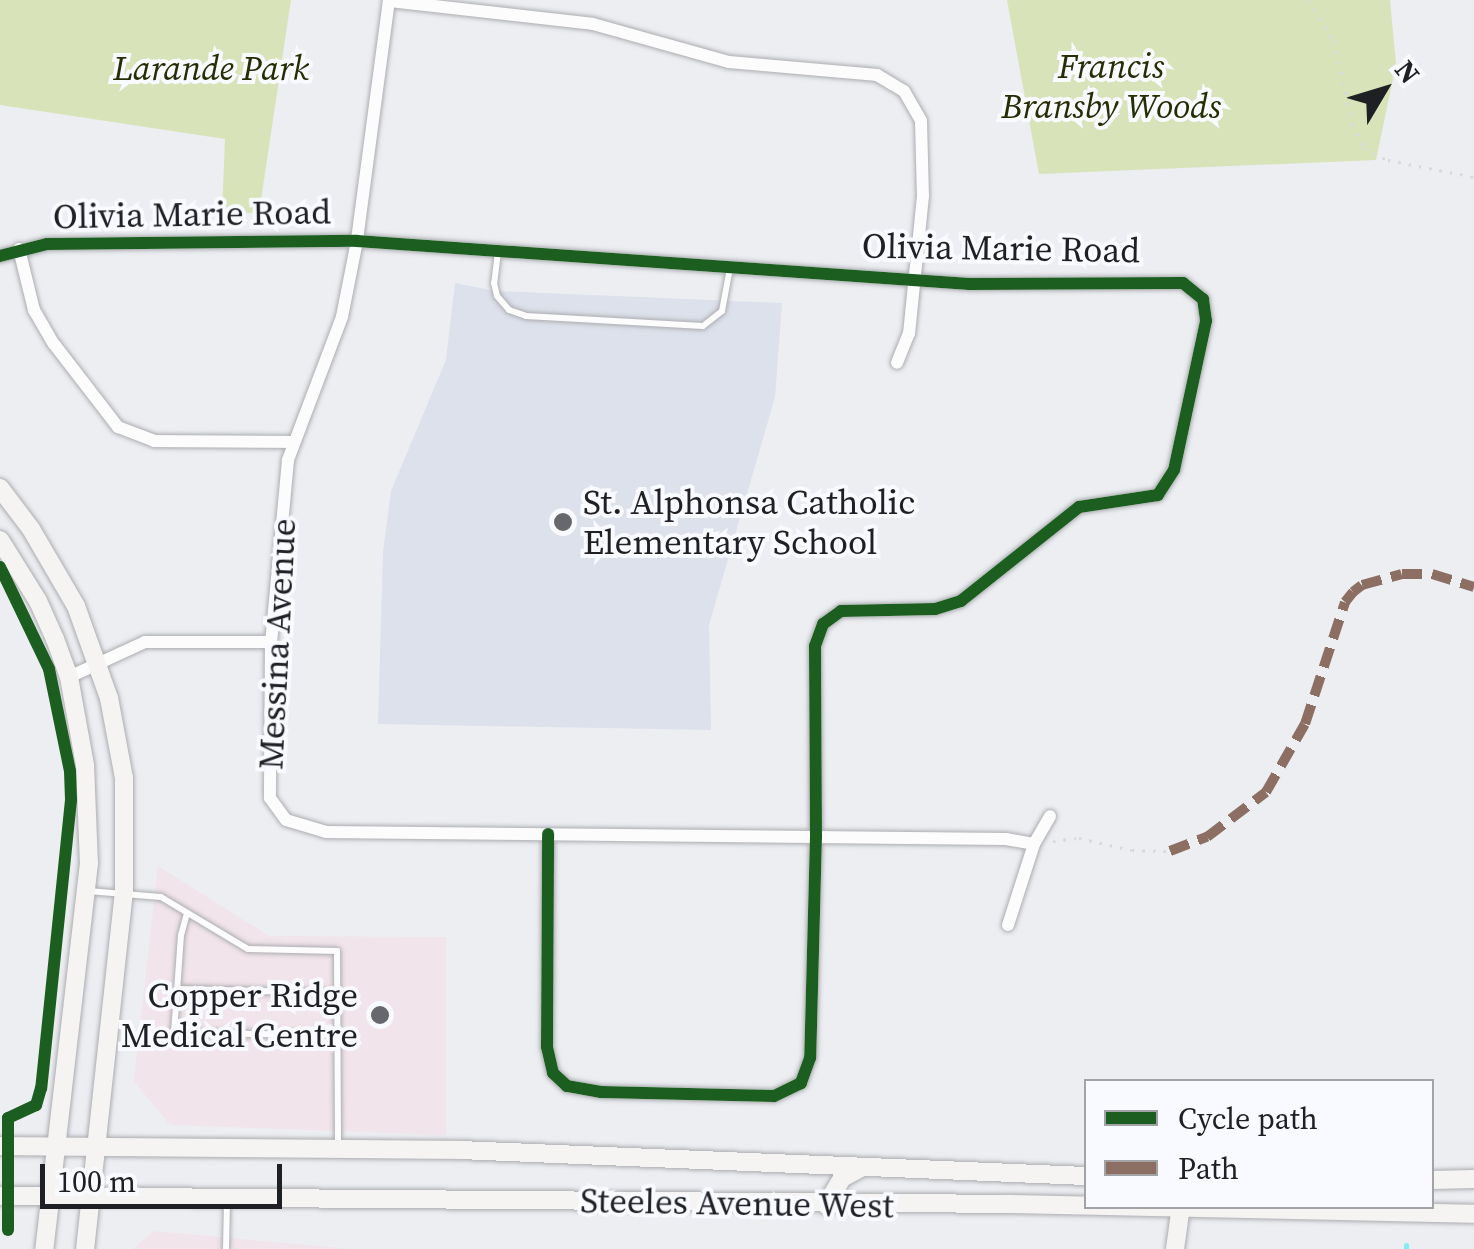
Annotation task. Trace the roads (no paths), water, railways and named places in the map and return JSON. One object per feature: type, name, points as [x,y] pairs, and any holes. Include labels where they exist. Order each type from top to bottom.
[{"type":"main road","points":[[0,488],[64,582],[99,664],[117,730],[124,778],[124,891],[85,1249]]},
{"type":"main road","points":[[0,540],[38,602],[69,677],[85,764],[86,891],[44,1249]]},
{"type":"main road","name":"Steeles Avenue West","points":[[0,1146],[594,1154],[1084,1176]]},
{"type":"main road","points":[[826,1205],[842,1178],[862,1168]]},
{"type":"main road","points":[[1434,1180],[1474,1180]]},
{"type":"main road","name":"Steeles Avenue West","points":[[0,1196],[1084,1208]]},
{"type":"main road","points":[[1175,1249],[1180,1209]]},
{"type":"main road","name":"Steeles Avenue West","points":[[1180,1209],[1474,1214]]},
{"type":"street","name":"Messina Avenue","points":[[389,1],[342,317],[288,460],[271,642],[270,798],[286,820],[326,832],[1006,839],[1034,844]]},
{"type":"street","points":[[389,1],[593,24],[729,62],[877,75],[904,91],[921,121],[924,196],[909,333],[897,363]]},
{"type":"street","name":"Olivia Marie Road","points":[[0,256],[19,249],[82,243],[356,241],[913,280],[1183,283],[1203,299],[1206,321],[1174,470],[1158,496],[1079,506],[961,602],[935,609],[840,611],[822,624],[815,646],[816,836]]},
{"type":"street","points":[[19,249],[34,310],[54,344],[118,428],[154,441],[294,442]]},
{"type":"street","points":[[69,677],[145,642],[271,642]]},
{"type":"street","points":[[1008,924],[1034,844],[1050,816]]},
{"type":"street","points":[[548,834],[547,1047],[553,1073],[567,1086],[601,1092],[774,1096],[801,1083],[810,1058],[816,836]]},
{"type":"lane","points":[[498,251],[494,283],[500,302],[520,315],[542,317],[707,324],[724,307],[730,266]]},
{"type":"lane","points":[[86,891],[124,891],[161,897],[248,949],[337,951],[338,1150]]},
{"type":"lane","points":[[187,913],[174,1033],[339,1036]]},
{"type":"lane","points":[[177,988],[338,993]]},
{"type":"lane","points":[[226,1249],[227,1198]]},
{"type":"place","name":"St. Alphonsa Catholic Elementary School","points":[[563,522]]},
{"type":"place","name":"Copper Ridge Medical Centre","points":[[380,1015]]},
{"type":"park label","name":"Larande Park","points":[[211,68]]},
{"type":"park label","name":"Francis Bransby Woods","points":[[1111,86]]}]
